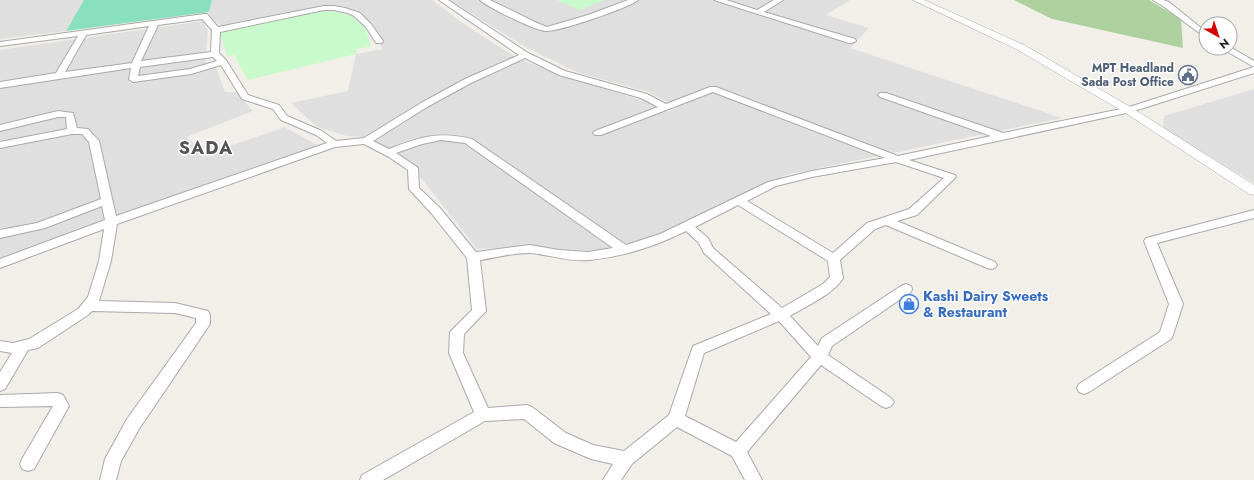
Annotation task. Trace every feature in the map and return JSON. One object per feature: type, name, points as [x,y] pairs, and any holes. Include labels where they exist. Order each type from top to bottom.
[{"type":"street","points":[[443,0],[525,55],[562,73],[644,96],[666,107]]},
{"type":"street","points":[[484,0],[534,26],[547,29],[591,16],[634,0]]},
{"type":"street","points":[[718,0],[852,41]]},
{"type":"street","points":[[758,12],[779,0]]},
{"type":"street","points":[[917,0],[1020,47],[1128,110],[1254,191]]},
{"type":"street","points":[[1157,0],[1166,4],[1198,30]]},
{"type":"street","points":[[216,30],[324,8],[340,8],[353,12],[371,25],[379,41]]},
{"type":"street","points":[[0,53],[3,44],[204,16],[216,30],[215,54],[223,62],[245,97],[276,108],[284,118],[320,133],[334,144]]},
{"type":"street","points":[[154,24],[136,64],[133,79],[191,71],[223,62]]},
{"type":"street","points":[[59,75],[83,33]]},
{"type":"street","points":[[0,85],[59,75],[215,54]]},
{"type":"street","points":[[0,264],[111,222],[334,144],[366,141],[430,101],[468,81],[525,55]]},
{"type":"street","points":[[1238,55],[1254,64]]},
{"type":"street","points":[[473,257],[530,249],[559,254],[588,256],[624,250],[687,226],[772,184],[812,174],[1128,110],[1254,70]]},
{"type":"street","points":[[598,133],[713,89],[951,177],[913,212],[871,226],[834,259]]},
{"type":"street","points":[[883,95],[1001,136]]},
{"type":"street","points":[[0,128],[58,114],[70,115],[72,131]]},
{"type":"street","points":[[0,146],[72,131],[85,131],[94,141],[111,222],[105,261],[94,300],[90,306],[33,344],[23,347],[0,346]]},
{"type":"street","points":[[389,152],[419,141],[432,139],[450,137],[468,141],[624,250]]},
{"type":"street","points":[[366,141],[389,152],[413,169],[414,189],[436,211],[473,257],[479,311],[457,332],[456,353],[483,415]]},
{"type":"street","points":[[0,234],[44,225],[107,200]]},
{"type":"street","points":[[611,480],[626,459],[676,419],[698,350],[781,315],[828,287],[837,278],[834,259],[740,201]]},
{"type":"street","points":[[1084,388],[1166,335],[1176,304],[1150,241],[1254,214]]},
{"type":"street","points":[[886,221],[991,265]]},
{"type":"street","points":[[687,226],[704,241],[708,250],[781,315],[820,357],[886,402]]},
{"type":"street","points":[[738,451],[820,357],[827,342],[906,289]]},
{"type":"street","points":[[90,306],[175,308],[203,316],[204,324],[133,424],[113,460],[108,480]]},
{"type":"street","points":[[0,385],[23,347]]},
{"type":"street","points":[[0,401],[58,399],[61,406],[28,464]]},
{"type":"street","points":[[368,480],[483,415],[527,412],[560,438],[591,452],[626,459]]},
{"type":"street","points":[[676,419],[738,451],[754,480]]},
{"type":"shaded area","points":[[0,0],[84,0],[66,31],[0,39]]},
{"type":"shaded area","points":[[212,0],[432,0],[467,26],[515,57],[554,73],[651,103],[668,112],[678,107],[646,91],[579,73],[527,48],[450,0],[850,0],[826,15],[869,28],[850,48],[1062,118],[786,175],[660,236],[595,251],[523,247],[477,249],[422,179],[389,150],[363,137],[347,136],[317,127],[291,103],[348,91],[356,54],[383,49],[357,11],[335,5],[222,27],[212,18],[209,12]]},
{"type":"shaded area","points":[[203,21],[208,31],[205,68],[215,65],[225,92],[236,92],[253,111],[186,137],[208,154],[284,127],[319,146],[0,259],[0,50]]},
{"type":"shaded area","points":[[1254,89],[1254,183],[1163,129],[1164,116]]},
{"type":"green space","points":[[84,0],[212,0],[209,12],[66,31]]},
{"type":"green space","points":[[556,0],[604,0],[580,10]]},
{"type":"green space","points":[[1014,0],[1149,0],[1181,19],[1183,48],[1052,19]]},
{"type":"green space","points":[[328,10],[350,15],[365,26],[371,46],[357,49],[356,54],[248,80],[234,55],[227,56],[220,32]]},
{"type":"place","name":"MPT Headland Sada Post Office","points":[[1188,75]]},
{"type":"place","name":"Kashi Dairy Sweets & Restaurant","points":[[909,304]]},
{"type":"district","name":"SADA","points":[[206,148]]}]
